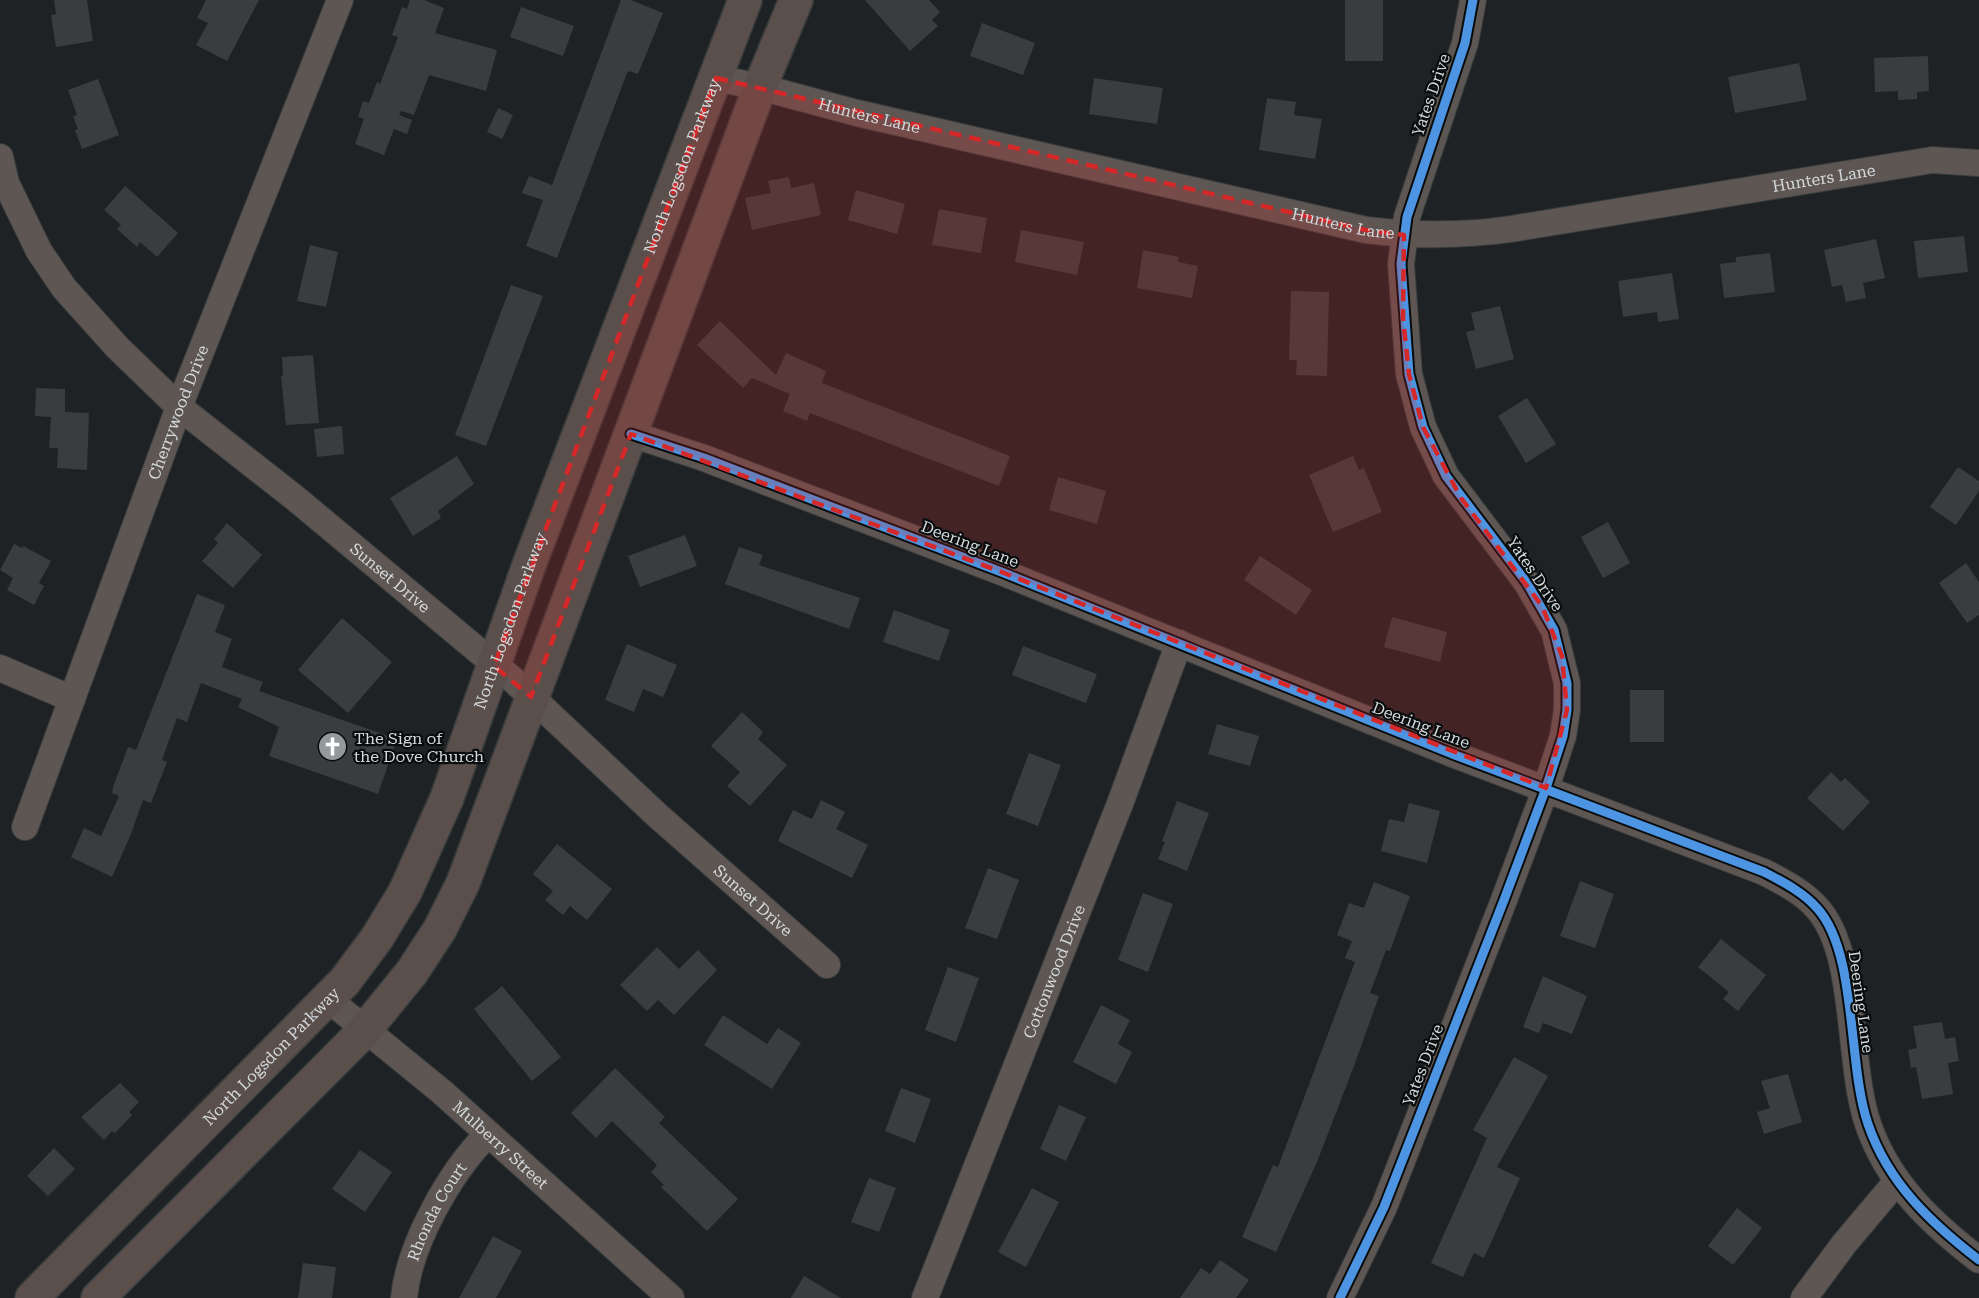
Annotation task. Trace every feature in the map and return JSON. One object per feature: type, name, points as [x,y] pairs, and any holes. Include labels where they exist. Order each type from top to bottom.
[{"type":"main road","name":"North Logsdon Parkway","points":[[32,1298],[328,999],[377,938],[405,892],[447,798],[529,565],[745,0]]},
{"type":"main road","points":[[98,1298],[364,1031],[412,972],[440,929],[463,883],[760,87],[796,0]]},
{"type":"street","name":"Cherrywood Drive","points":[[25,827],[179,407],[340,0]]},
{"type":"street","name":"Yates Drive","points":[[1340,1298],[1384,1207],[1546,788],[1563,736],[1567,710],[1567,683],[1554,630],[1542,606],[1461,498],[1437,460],[1423,427],[1409,374],[1401,264],[1404,235],[1412,197],[1465,43],[1473,0]]},
{"type":"street","name":"Hunters Lane","points":[[716,78],[760,87],[857,113],[1343,225],[1404,235],[1456,235],[1511,230],[1932,160],[1979,163]]},
{"type":"street","name":"Sunset Drive","points":[[0,157],[6,183],[39,251],[64,288],[117,347],[179,407],[295,498],[531,697],[658,816],[827,965]]},
{"type":"street","name":"Deering Lane","points":[[631,434],[715,462],[1179,643],[1434,746],[1764,872],[1793,888],[1817,908],[1834,934],[1843,964],[1854,1060],[1868,1123],[1880,1153],[1897,1181],[1917,1207],[1941,1231],[1979,1260]]},
{"type":"street","name":"Cottonwood Drive","points":[[925,1298],[1121,801],[1179,643]]},
{"type":"street","points":[[0,668],[72,699]]},
{"type":"street","name":"Mulberry Street","points":[[328,999],[364,1031],[442,1092],[670,1298]]},
{"type":"street","name":"Rhonda Court","points":[[404,1298],[410,1265],[430,1218],[474,1148],[488,1134]]},
{"type":"street","points":[[1804,1298],[1844,1244],[1897,1181]]},
{"type":"highlighted area","points":[[716,78],[1366,230],[1404,235],[1403,318],[1409,374],[1423,427],[1461,498],[1542,606],[1562,656],[1567,710],[1546,788],[1004,573],[631,434],[531,697],[494,666]]},
{"type":"building","points":[[54,0],[87,0],[93,41],[56,47],[51,15],[56,14]]},
{"type":"building","points":[[206,0],[259,0],[227,61],[196,45],[208,23],[197,18]]},
{"type":"building","points":[[410,0],[424,0],[444,8],[435,33],[497,50],[486,91],[429,75],[414,115],[401,111],[399,115],[412,120],[407,134],[394,129],[384,155],[355,144],[364,119],[358,117],[363,101],[369,103],[377,82],[380,84],[398,37],[392,35],[402,7],[407,9]]},
{"type":"building","points":[[621,0],[631,0],[663,13],[638,74],[629,71],[627,73],[557,258],[526,246],[543,200],[522,193],[529,176],[552,185]]},
{"type":"building","points":[[865,0],[929,0],[940,12],[932,20],[938,26],[910,51]]},
{"type":"building","points":[[1345,0],[1383,0],[1383,61],[1345,61]]},
{"type":"building","points":[[521,7],[574,26],[563,56],[510,37]]},
{"type":"building","points":[[982,23],[1035,43],[1023,75],[970,56]]},
{"type":"building","points":[[1928,56],[1929,91],[1917,92],[1917,99],[1898,100],[1898,91],[1875,92],[1874,58]]},
{"type":"building","points":[[1799,63],[1807,100],[1735,113],[1728,77]]},
{"type":"building","points":[[1094,78],[1163,88],[1157,124],[1089,114]]},
{"type":"building","points":[[98,79],[119,135],[82,149],[75,130],[78,129],[73,116],[77,115],[68,90]]},
{"type":"building","points":[[1267,98],[1296,102],[1294,115],[1322,119],[1315,159],[1259,150]]},
{"type":"building","points":[[498,108],[513,115],[502,139],[487,132]]},
{"type":"building","points":[[789,177],[791,188],[814,183],[821,215],[752,230],[745,198],[771,193],[768,181]]},
{"type":"building","points":[[125,186],[178,233],[157,257],[140,242],[137,247],[117,229],[121,225],[104,210]]},
{"type":"building","points":[[856,190],[905,204],[897,234],[848,220]]},
{"type":"building","points":[[939,209],[987,218],[981,253],[932,245]]},
{"type":"building","points":[[1021,230],[1084,242],[1077,275],[1015,262]]},
{"type":"building","points":[[1964,236],[1968,272],[1918,278],[1914,241]]},
{"type":"building","points":[[1876,239],[1885,278],[1863,283],[1866,298],[1846,302],[1842,285],[1832,287],[1824,250]]},
{"type":"building","points":[[310,245],[338,252],[326,307],[297,301]]},
{"type":"building","points":[[1143,250],[1179,257],[1178,262],[1198,266],[1192,298],[1137,288]]},
{"type":"building","points":[[1770,253],[1775,292],[1724,298],[1720,264],[1736,262],[1736,257]]},
{"type":"building","points":[[1672,273],[1679,319],[1658,322],[1657,312],[1623,317],[1618,281]]},
{"type":"building","points":[[511,285],[543,296],[486,446],[455,435]]},
{"type":"building","points":[[1291,291],[1329,292],[1327,376],[1296,375],[1297,360],[1289,360]]},
{"type":"building","points":[[1500,306],[1514,359],[1476,369],[1466,332],[1475,330],[1471,313]]},
{"type":"building","points":[[720,321],[776,375],[786,353],[826,371],[822,383],[1010,456],[999,486],[810,413],[807,421],[783,411],[790,394],[752,378],[743,388],[697,345]]},
{"type":"building","points":[[313,355],[319,423],[286,425],[281,376],[283,376],[282,357]]},
{"type":"building","points":[[36,388],[65,389],[65,412],[89,413],[87,470],[57,468],[58,448],[49,448],[51,417],[35,416]]},
{"type":"building","points":[[1527,398],[1556,444],[1526,463],[1498,416]]},
{"type":"building","points":[[342,426],[344,454],[317,457],[314,429]]},
{"type":"building","points":[[457,456],[474,484],[438,511],[441,518],[413,536],[390,498]]},
{"type":"building","points":[[1353,456],[1359,470],[1364,468],[1382,512],[1333,532],[1309,475]]},
{"type":"building","points":[[1958,467],[1979,481],[1979,491],[1956,525],[1930,507]]},
{"type":"building","points":[[1058,477],[1106,491],[1097,524],[1049,510]]},
{"type":"building","points":[[1608,522],[1630,563],[1603,578],[1581,537]]},
{"type":"building","points":[[227,523],[262,555],[233,588],[202,561],[218,543],[214,539]]},
{"type":"building","points":[[685,535],[697,566],[640,587],[628,556]]},
{"type":"building","points":[[14,544],[22,548],[23,546],[51,561],[39,583],[44,586],[34,605],[7,590],[13,578],[0,570]]},
{"type":"building","points":[[739,547],[763,555],[759,565],[860,598],[849,629],[725,584]]},
{"type":"building","points":[[1260,556],[1312,590],[1296,615],[1244,580]]},
{"type":"building","points":[[1966,563],[1979,582],[1979,615],[1967,623],[1939,583]]},
{"type":"building","points":[[197,594],[225,605],[215,632],[232,639],[222,667],[263,682],[259,691],[397,739],[378,794],[269,756],[279,727],[238,707],[242,699],[201,683],[187,722],[177,718],[162,760],[167,762],[151,803],[143,800],[112,877],[71,857],[84,828],[101,836],[119,796],[112,793],[113,787],[128,747],[136,750]]},
{"type":"building","points":[[894,610],[950,630],[939,661],[883,642]]},
{"type":"building","points":[[1392,617],[1447,632],[1440,662],[1384,647]]},
{"type":"building","name":"The Sign of the Dove Church","points":[[342,618],[392,662],[348,713],[298,670]]},
{"type":"building","points":[[627,644],[677,665],[663,697],[643,689],[634,712],[605,700]]},
{"type":"building","points":[[1023,646],[1097,674],[1086,703],[1012,675]]},
{"type":"building","points":[[1630,690],[1664,690],[1664,742],[1630,742]]},
{"type":"building","points":[[742,712],[763,732],[758,739],[787,765],[750,806],[727,786],[740,772],[711,746]]},
{"type":"building","points":[[1217,724],[1259,736],[1250,766],[1208,754]]},
{"type":"building","points":[[1029,753],[1061,765],[1038,826],[1006,814]]},
{"type":"building","points":[[1831,772],[1841,782],[1845,778],[1870,802],[1843,831],[1807,798]]},
{"type":"building","points":[[821,800],[845,812],[836,829],[868,845],[852,878],[778,841],[793,810],[812,819]]},
{"type":"building","points":[[1177,801],[1209,813],[1187,871],[1158,859],[1165,842],[1162,841]]},
{"type":"building","points":[[1409,803],[1440,811],[1427,863],[1381,851],[1389,819],[1404,822]]},
{"type":"building","points":[[557,844],[612,889],[587,920],[570,906],[563,915],[545,900],[553,891],[533,874]]},
{"type":"building","points":[[988,868],[1019,880],[997,939],[965,928]]},
{"type":"building","points":[[1580,881],[1614,894],[1595,948],[1560,936]]},
{"type":"building","points":[[1374,882],[1410,896],[1390,951],[1386,950],[1370,993],[1379,996],[1354,1066],[1317,1162],[1276,1252],[1242,1237],[1273,1165],[1278,1167],[1355,962],[1345,958],[1352,941],[1337,935],[1349,903],[1364,908]]},
{"type":"building","points":[[1143,893],[1173,904],[1148,972],[1118,960]]},
{"type":"building","points":[[1721,939],[1766,975],[1738,1011],[1723,999],[1729,992],[1698,967]]},
{"type":"building","points":[[657,947],[679,969],[698,950],[717,970],[674,1015],[658,1000],[647,1011],[620,985]]},
{"type":"building","points":[[948,967],[979,978],[956,1042],[925,1030]]},
{"type":"building","points":[[1543,976],[1587,996],[1572,1034],[1543,1023],[1539,1033],[1523,1027]]},
{"type":"building","points":[[502,986],[561,1057],[532,1081],[474,1009]]},
{"type":"building","points":[[1101,1005],[1130,1020],[1118,1044],[1132,1052],[1116,1084],[1073,1062]]},
{"type":"building","points":[[723,1015],[767,1044],[778,1028],[801,1043],[772,1089],[704,1045]]},
{"type":"building","points":[[1942,1022],[1945,1039],[1955,1037],[1959,1061],[1948,1063],[1953,1094],[1922,1099],[1916,1067],[1911,1068],[1908,1050],[1917,1048],[1913,1026]]},
{"type":"building","points":[[1514,1057],[1548,1076],[1497,1167],[1520,1178],[1484,1258],[1474,1253],[1463,1277],[1431,1263],[1487,1138],[1473,1130]]},
{"type":"building","points":[[615,1068],[665,1117],[659,1123],[738,1199],[707,1231],[661,1187],[664,1185],[651,1172],[657,1165],[612,1121],[596,1138],[571,1113]]},
{"type":"building","points":[[1788,1074],[1802,1122],[1764,1134],[1757,1112],[1770,1108],[1761,1081]]},
{"type":"building","points":[[120,1083],[139,1102],[129,1112],[132,1115],[115,1133],[112,1131],[104,1140],[81,1117]]},
{"type":"building","points":[[901,1088],[931,1099],[915,1143],[885,1131]]},
{"type":"building","points":[[1059,1105],[1086,1117],[1066,1161],[1040,1149]]},
{"type":"building","points":[[54,1148],[75,1169],[48,1196],[27,1176]]},
{"type":"building","points":[[360,1150],[392,1172],[365,1212],[332,1189]]},
{"type":"building","points":[[869,1178],[896,1188],[879,1232],[851,1222]]},
{"type":"building","points":[[1032,1188],[1059,1202],[1026,1267],[998,1252]]},
{"type":"building","points":[[1737,1208],[1762,1228],[1733,1265],[1708,1246]]},
{"type":"building","points":[[493,1236],[522,1251],[496,1298],[459,1298]]},
{"type":"building","points":[[1220,1260],[1249,1280],[1236,1298],[1180,1298],[1201,1268],[1210,1274]]},
{"type":"building","points":[[303,1263],[336,1267],[332,1298],[298,1298]]},
{"type":"building","points":[[804,1276],[841,1298],[791,1298]]},
{"type":"cycle path","points":[[1340,1298],[1384,1207],[1504,900],[1546,788],[1563,736],[1567,710],[1567,683],[1554,630],[1527,583],[1446,476],[1423,427],[1409,374],[1401,264],[1407,217],[1465,43],[1473,0]]},
{"type":"cycle path","points":[[631,434],[704,458],[1004,573],[1455,755],[1764,872],[1792,888],[1817,908],[1830,928],[1839,952],[1846,980],[1861,1099],[1868,1124],[1887,1165],[1899,1183],[1928,1216],[1979,1260]]},
{"type":"place","name":"The Sign of the Dove Church","points":[[333,747]]}]
